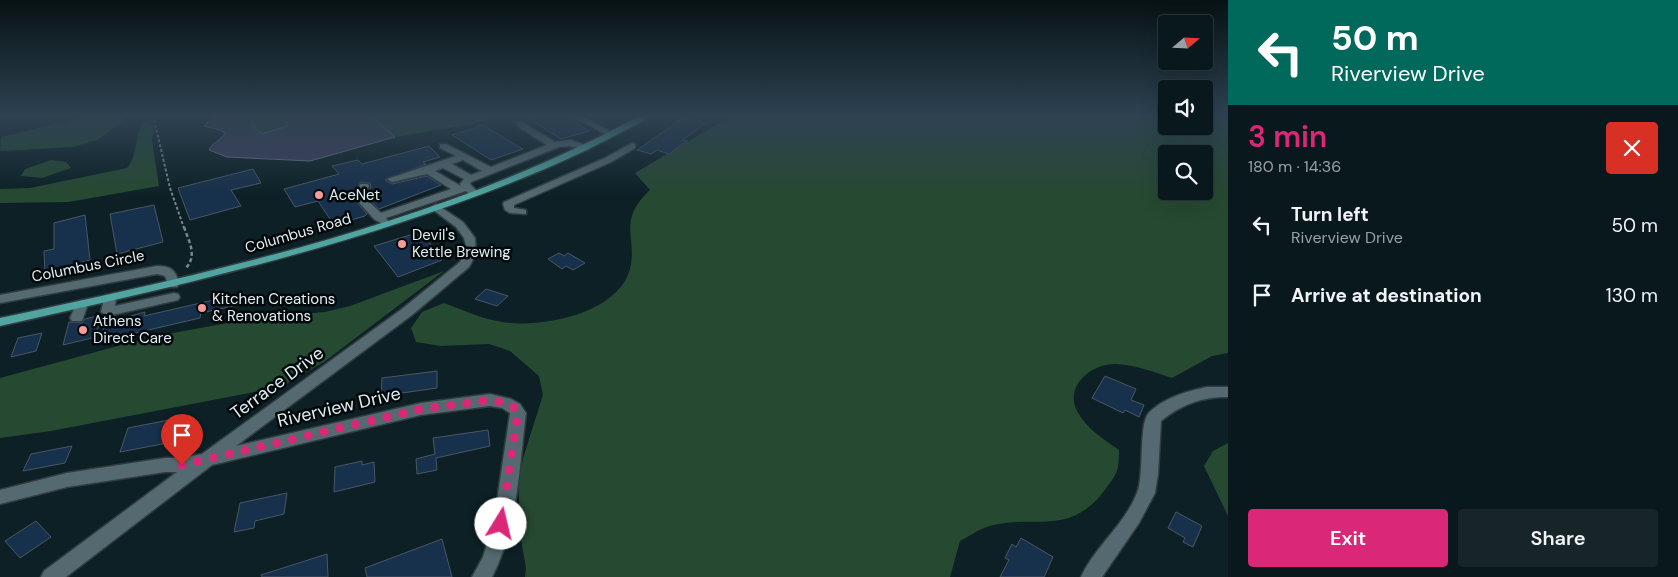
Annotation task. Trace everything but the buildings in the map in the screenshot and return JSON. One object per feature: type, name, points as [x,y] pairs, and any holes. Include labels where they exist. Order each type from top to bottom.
[{"type":"main road","name":"Columbus Road","points":[[174,290],[186,280],[305,249],[382,220],[436,207],[468,188],[534,170],[595,142]]},
{"type":"main road","points":[[0,322],[110,298]]},
{"type":"street","points":[[549,142],[554,145]]},
{"type":"street","points":[[575,144],[579,142]]},
{"type":"street","points":[[364,186],[360,198],[382,220],[468,188],[490,171],[554,145],[575,144],[586,146]]},
{"type":"street","points":[[443,146],[490,171]]},
{"type":"street","points":[[522,212],[510,210],[508,204],[608,160],[632,146]]},
{"type":"street","points":[[392,179],[427,170],[463,156]]},
{"type":"street","points":[[515,161],[534,170]]},
{"type":"street","points":[[444,164],[468,188]]},
{"type":"street","points":[[427,170],[468,188]]},
{"type":"street","name":"Terrace Drive","points":[[51,577],[209,457],[407,312],[465,264],[472,254],[474,246],[471,238],[458,224],[436,207]]},
{"type":"street","name":"Columbus Circle","points":[[0,299],[158,270],[170,272],[174,290]]},
{"type":"street","points":[[110,298],[108,312],[174,290]]},
{"type":"street","points":[[77,318],[82,304]]},
{"type":"street","points":[[1091,577],[1144,500],[1149,483],[1150,435],[1154,418],[1178,400],[1196,394],[1228,392]]},
{"type":"street","name":"Riverview Drive","points":[[0,497],[67,480],[165,465],[182,465],[209,457],[421,409],[490,400],[506,403],[515,408],[518,413],[499,542],[491,564],[482,577]]},
{"type":"path","points":[[159,142],[170,188],[193,253],[190,264],[184,270],[186,280]]},
{"type":"green space","points":[[1,142],[89,142],[73,147],[0,151]]},
{"type":"green space","points":[[136,142],[152,142],[159,186],[69,202],[0,203],[0,189],[30,188],[127,168],[133,157]]},
{"type":"green space","points":[[688,142],[1228,142],[1228,353],[1212,356],[1172,378],[1138,367],[1116,364],[1098,367],[1083,377],[1074,393],[1074,401],[1077,411],[1085,423],[1095,433],[1119,450],[1118,468],[1112,481],[1090,506],[1076,515],[1062,520],[1047,522],[1001,524],[981,529],[960,541],[950,577],[525,577],[526,568],[521,539],[518,479],[543,395],[539,376],[510,351],[489,344],[441,346],[416,342],[411,328],[422,312],[444,303],[487,319],[518,323],[554,320],[573,316],[591,309],[619,289],[628,275],[632,252],[631,222],[633,212],[650,190],[635,173]]},
{"type":"green space","points":[[51,160],[66,162],[71,168],[42,178],[21,176],[25,169]]},
{"type":"green space","points":[[444,271],[324,362],[281,387],[51,431],[0,438],[0,378],[151,337],[255,318],[325,312],[350,306]]},
{"type":"green space","points":[[1228,443],[1228,516],[1204,466],[1213,451]]},
{"type":"water","points":[[216,142],[378,142],[310,161],[227,157],[209,150]]},
{"type":"place","name":"AceNet","points":[[319,195]]},
{"type":"place","name":"Devil's Kettle Brewing","points":[[402,244]]},
{"type":"place","name":"Kitchen Creations & Renovations","points":[[202,308]]},
{"type":"place","name":"Athens Direct Care","points":[[83,330]]},
{"type":"route","points":[[182,465],[209,457],[421,409],[490,400],[506,403],[515,408],[518,413],[501,524]]}]
